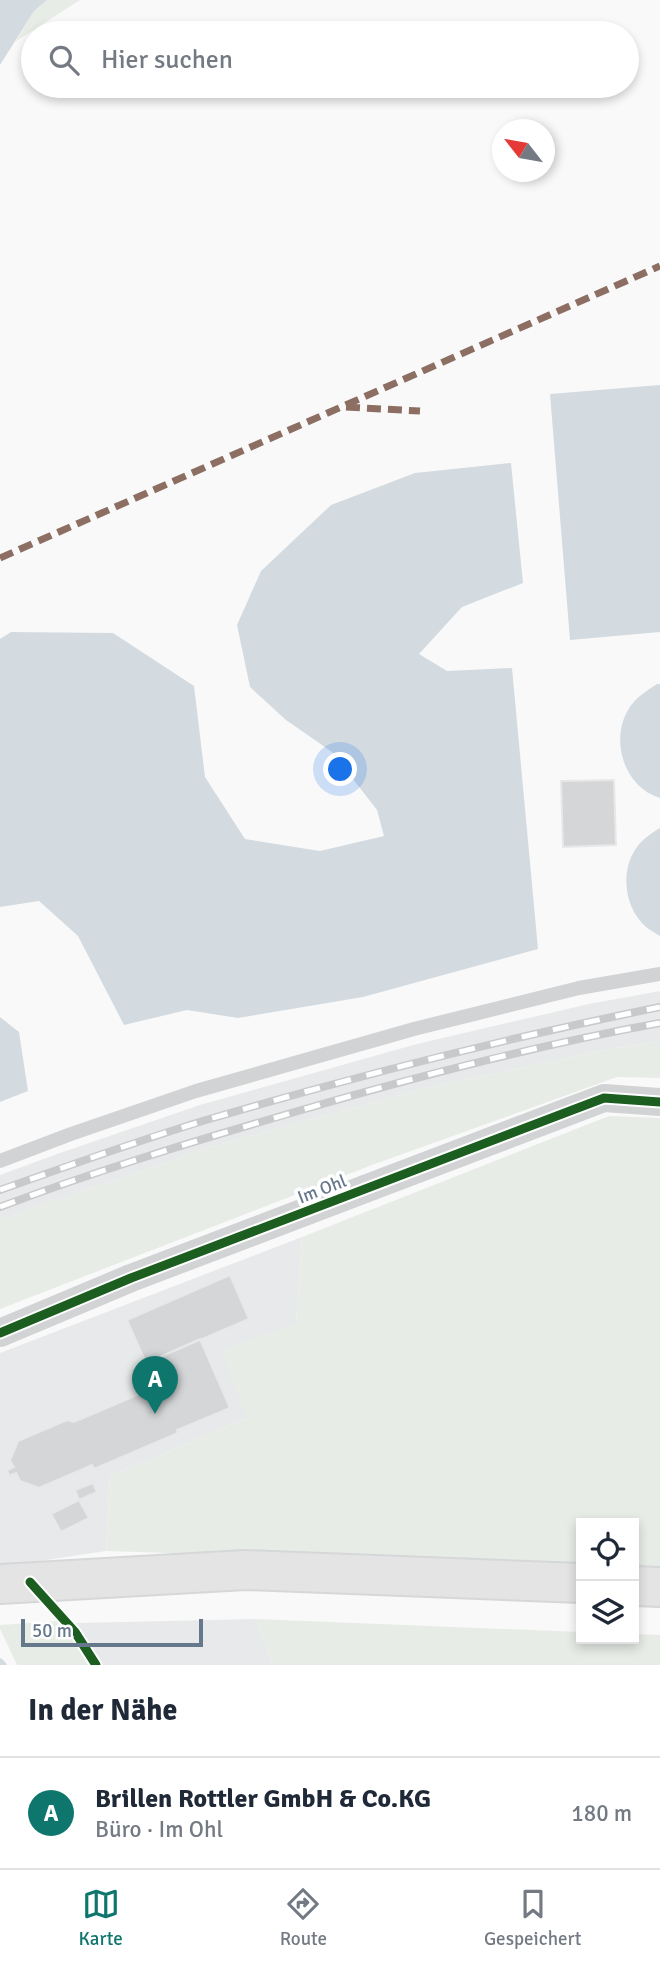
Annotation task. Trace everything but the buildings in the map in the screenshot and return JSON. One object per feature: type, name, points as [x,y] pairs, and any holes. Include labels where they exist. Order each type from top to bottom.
[{"type":"main road","points":[[0,1584],[245,1570],[576,1583]]},
{"type":"main road","points":[[639,1586],[660,1587]]},
{"type":"street","name":"Im Ohl","points":[[0,1333],[131,1278],[604,1098],[660,1102]]},
{"type":"lane","points":[[0,1161],[196,1091],[401,1033],[579,988],[660,974]]},
{"type":"shaded area","points":[[0,0],[47,0],[34,11],[28,21],[21,21],[21,32],[0,65]]},
{"type":"shaded area","points":[[47,0],[80,0],[48,21],[28,21],[34,11]]},
{"type":"shaded area","points":[[660,385],[660,632],[570,640],[550,394]]},
{"type":"shaded area","points":[[511,463],[523,583],[462,607],[419,654],[447,671],[512,668],[538,949],[363,997],[238,1018],[187,1010],[124,1025],[78,936],[39,901],[0,907],[0,639],[11,632],[113,633],[194,686],[205,777],[245,839],[320,851],[384,836],[377,810],[332,752],[286,720],[250,687],[237,625],[261,571],[331,505],[415,473]]},
{"type":"shaded area","points":[[660,684],[660,798],[637,784],[629,773],[624,762],[620,735],[628,710],[641,695]]},
{"type":"shaded area","points":[[660,828],[660,936],[646,927],[633,911],[626,880],[630,859],[635,850]]},
{"type":"shaded area","points":[[660,991],[660,1041],[609,1049],[426,1088],[210,1147],[0,1220],[0,1175],[60,1153],[200,1105],[417,1044],[589,1004]]},
{"type":"shaded area","points":[[0,1017],[19,1032],[28,1091],[0,1102]]},
{"type":"shaded area","points":[[660,1041],[660,1078],[617,1077],[372,1165],[0,1309],[0,1220],[210,1147],[426,1088],[609,1049]]},
{"type":"shaded area","points":[[609,1116],[660,1118],[660,1568],[639,1568],[639,1518],[576,1518],[576,1566],[106,1551],[110,1476],[247,1418],[221,1350],[296,1324],[302,1237]]},
{"type":"shaded area","points":[[302,1237],[296,1324],[247,1418],[110,1476],[106,1551],[0,1567],[0,1353]]},
{"type":"shaded area","points":[[256,1619],[272,1665],[102,1665],[76,1623]]},
{"type":"shaded area","points":[[256,1619],[576,1632],[576,1644],[639,1644],[639,1634],[660,1635],[660,1665],[272,1665]]},
{"type":"shaded area","points":[[58,1621],[84,1653],[90,1665],[17,1665],[0,1625]]},
{"type":"waterway","points":[[0,1662],[3,1665]]},
{"type":"railway","points":[[0,1190],[180,1128],[319,1088],[489,1045],[660,1007]]},
{"type":"railway","points":[[0,1207],[148,1156],[343,1098],[523,1051],[660,1023]]},
{"type":"marked path","points":[[0,558],[660,266]]},
{"type":"marked path","points":[[346,407],[420,411]]},
{"type":"cycle path","points":[[0,1333],[131,1278],[604,1098],[660,1102]]},
{"type":"cycle path","points":[[30,1582],[75,1632],[96,1665]]},
{"type":"place","name":"Brillen Rottler GmbH & Co.KG","points":[[155,1414]]}]
